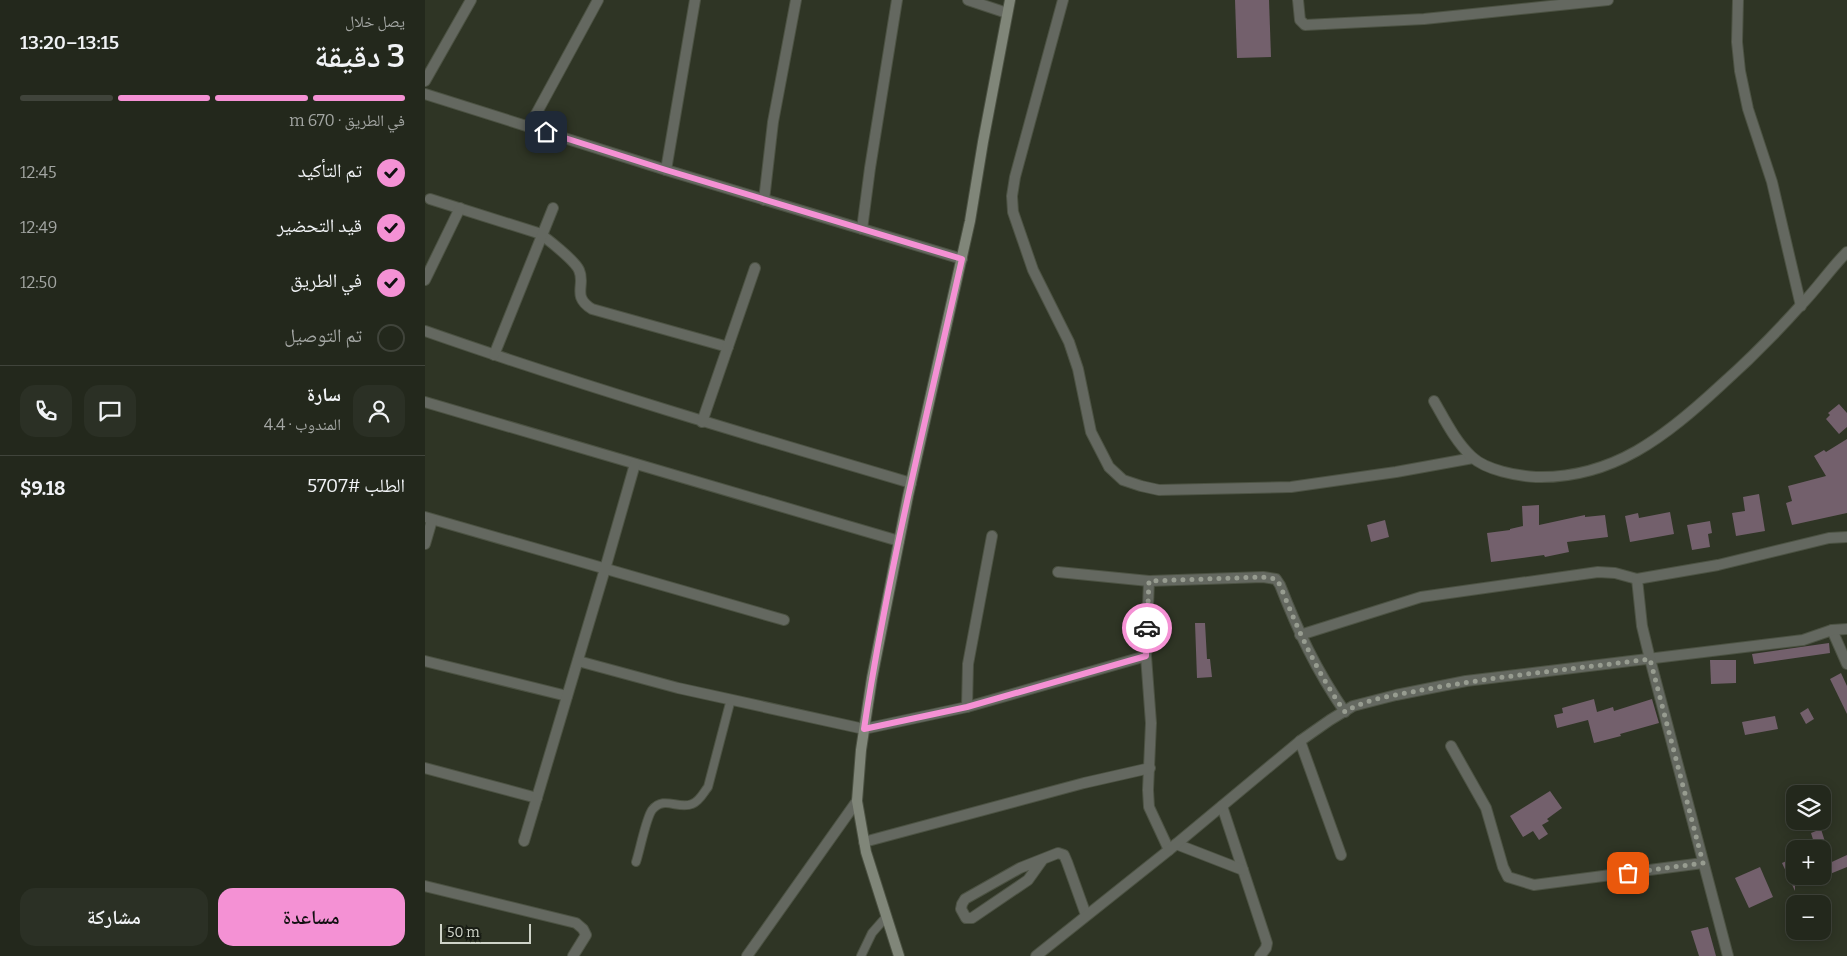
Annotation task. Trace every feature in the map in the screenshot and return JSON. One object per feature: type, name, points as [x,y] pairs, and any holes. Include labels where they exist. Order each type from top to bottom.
[{"type":"main road","points":[[899,956],[864,842],[857,801],[864,729],[872,678],[911,483],[962,259],[1010,0]]},
{"type":"street","points":[[425,81],[471,0]]},
{"type":"street","points":[[529,127],[598,0]]},
{"type":"street","points":[[666,170],[695,0]]},
{"type":"street","points":[[764,200],[773,122],[797,0]]},
{"type":"street","points":[[861,230],[869,168],[897,0]]},
{"type":"street","points":[[968,0],[1007,13]]},
{"type":"street","points":[[1063,0],[1015,177],[1012,196],[1013,212],[1033,270],[1069,342],[1078,368],[1091,432],[1109,467],[1123,480],[1159,490],[1232,489],[1291,487],[1396,472],[1473,458]]},
{"type":"street","points":[[1298,0],[1300,20],[1305,25],[1314,25],[1424,19],[1608,0]]},
{"type":"street","points":[[1738,0],[1737,42],[1740,71],[1748,109],[1772,182],[1801,306]]},
{"type":"street","points":[[425,94],[861,230],[962,259]]},
{"type":"street","points":[[430,199],[542,235],[577,267],[580,274],[580,295],[592,309],[728,347]]},
{"type":"street","points":[[425,280],[460,208]]},
{"type":"street","points":[[494,355],[553,208]]},
{"type":"street","points":[[1434,401],[1449,427],[1473,458],[1498,470],[1525,477],[1556,478],[1587,472],[1630,456],[1659,439],[1694,410],[1736,372],[1801,306],[1847,252]]},
{"type":"street","points":[[703,422],[755,268]]},
{"type":"street","points":[[425,331],[703,422],[911,483]]},
{"type":"street","points":[[425,402],[899,541]]},
{"type":"street","points":[[524,841],[635,464]]},
{"type":"street","points":[[425,544],[428,518],[784,620]]},
{"type":"street","points":[[967,707],[968,664],[992,536]]},
{"type":"street","points":[[1300,635],[1421,597],[1598,572],[1615,573],[1637,579],[1718,565],[1829,538],[1847,536]]},
{"type":"street","points":[[1058,572],[1149,581],[1271,577],[1276,579],[1300,635],[1329,689],[1345,712]]},
{"type":"street","points":[[1637,579],[1642,626],[1728,956]]},
{"type":"street","points":[[1149,581],[1146,656],[1151,723],[1149,807],[1172,847],[1243,870]]},
{"type":"street","points":[[1042,954],[1086,915],[1172,847],[1299,741],[1353,706],[1396,695],[1466,682],[1803,640],[1831,630],[1847,629]]},
{"type":"street","points":[[1831,630],[1847,664]]},
{"type":"street","points":[[578,660],[678,688],[864,729],[967,707],[1146,656]]},
{"type":"street","points":[[425,661],[567,696]]},
{"type":"street","points":[[1299,741],[1341,855]]},
{"type":"street","points":[[1451,746],[1486,808],[1503,867],[1508,876],[1534,885],[1703,863]]},
{"type":"street","points":[[425,768],[537,798]]},
{"type":"street","points":[[864,842],[1084,783],[1150,768]]},
{"type":"street","points":[[747,956],[857,801]]},
{"type":"street","points":[[1222,806],[1267,944],[1260,956]]},
{"type":"street","points":[[1043,859],[1027,880],[972,918],[966,918],[963,914],[962,904],[965,900],[1020,868],[1043,859],[1059,853],[1064,855],[1086,915]]},
{"type":"street","points":[[425,886],[576,923],[583,929],[586,935],[573,956]]},
{"type":"lane","points":[[636,862],[651,812],[657,804],[664,802],[693,804],[701,798],[708,787],[731,699]]},
{"type":"lane","points":[[861,956],[872,933],[886,917]]},
{"type":"building","points":[[1235,0],[1269,0],[1271,57],[1237,58]]},
{"type":"building","points":[[1839,404],[1847,413],[1847,427],[1839,434],[1826,419],[1830,415],[1828,413]]},
{"type":"building","points":[[1847,439],[1847,513],[1792,525],[1786,503],[1792,501],[1788,486],[1826,476],[1814,456],[1824,450],[1826,452]]},
{"type":"building","points":[[1759,494],[1765,531],[1736,536],[1732,513],[1745,511],[1743,497]]},
{"type":"building","points":[[1539,505],[1539,525],[1585,515],[1585,517],[1605,515],[1608,537],[1567,542],[1569,552],[1545,557],[1544,555],[1491,562],[1487,533],[1523,526],[1522,506]]},
{"type":"building","points":[[1670,512],[1674,534],[1630,542],[1625,516],[1638,513],[1639,518]]},
{"type":"building","points":[[1385,520],[1389,537],[1371,542],[1367,525]]},
{"type":"building","points":[[1710,521],[1712,533],[1708,534],[1710,547],[1692,550],[1687,525]]},
{"type":"building","points":[[1195,623],[1205,623],[1207,659],[1210,659],[1212,677],[1197,678]]},
{"type":"building","points":[[1829,643],[1830,653],[1754,664],[1752,654]]},
{"type":"building","points":[[1710,660],[1736,660],[1736,683],[1711,684]]},
{"type":"building","points":[[1841,673],[1847,686],[1847,714],[1830,679]]},
{"type":"building","points":[[1594,699],[1597,712],[1613,707],[1614,711],[1652,699],[1659,723],[1594,743],[1588,720],[1557,728],[1554,715],[1563,713],[1562,708]]},
{"type":"building","points":[[1808,708],[1814,719],[1806,724],[1800,713]]},
{"type":"building","points":[[1775,716],[1778,729],[1745,735],[1742,722]]},
{"type":"building","points":[[1550,791],[1562,808],[1542,825],[1548,834],[1539,840],[1533,831],[1523,837],[1510,816]]},
{"type":"building","points":[[1821,830],[1824,840],[1813,840],[1811,833]]},
{"type":"building","points":[[1847,855],[1847,867],[1831,874],[1831,862]]},
{"type":"building","points":[[1786,861],[1786,872],[1782,863]]},
{"type":"building","points":[[1760,867],[1773,897],[1749,908],[1735,878]]},
{"type":"building","points":[[1708,927],[1716,956],[1699,956],[1691,931]]},
{"type":"way so far","points":[[1147,628],[1149,581],[1263,577],[1276,579],[1300,635],[1329,689],[1345,712],[1353,706],[1396,695],[1466,682],[1650,659],[1703,863],[1628,873]]},
{"type":"route","points":[[546,132],[861,230],[962,259],[908,496],[872,678],[864,729],[967,707],[1146,656],[1147,628]]}]
